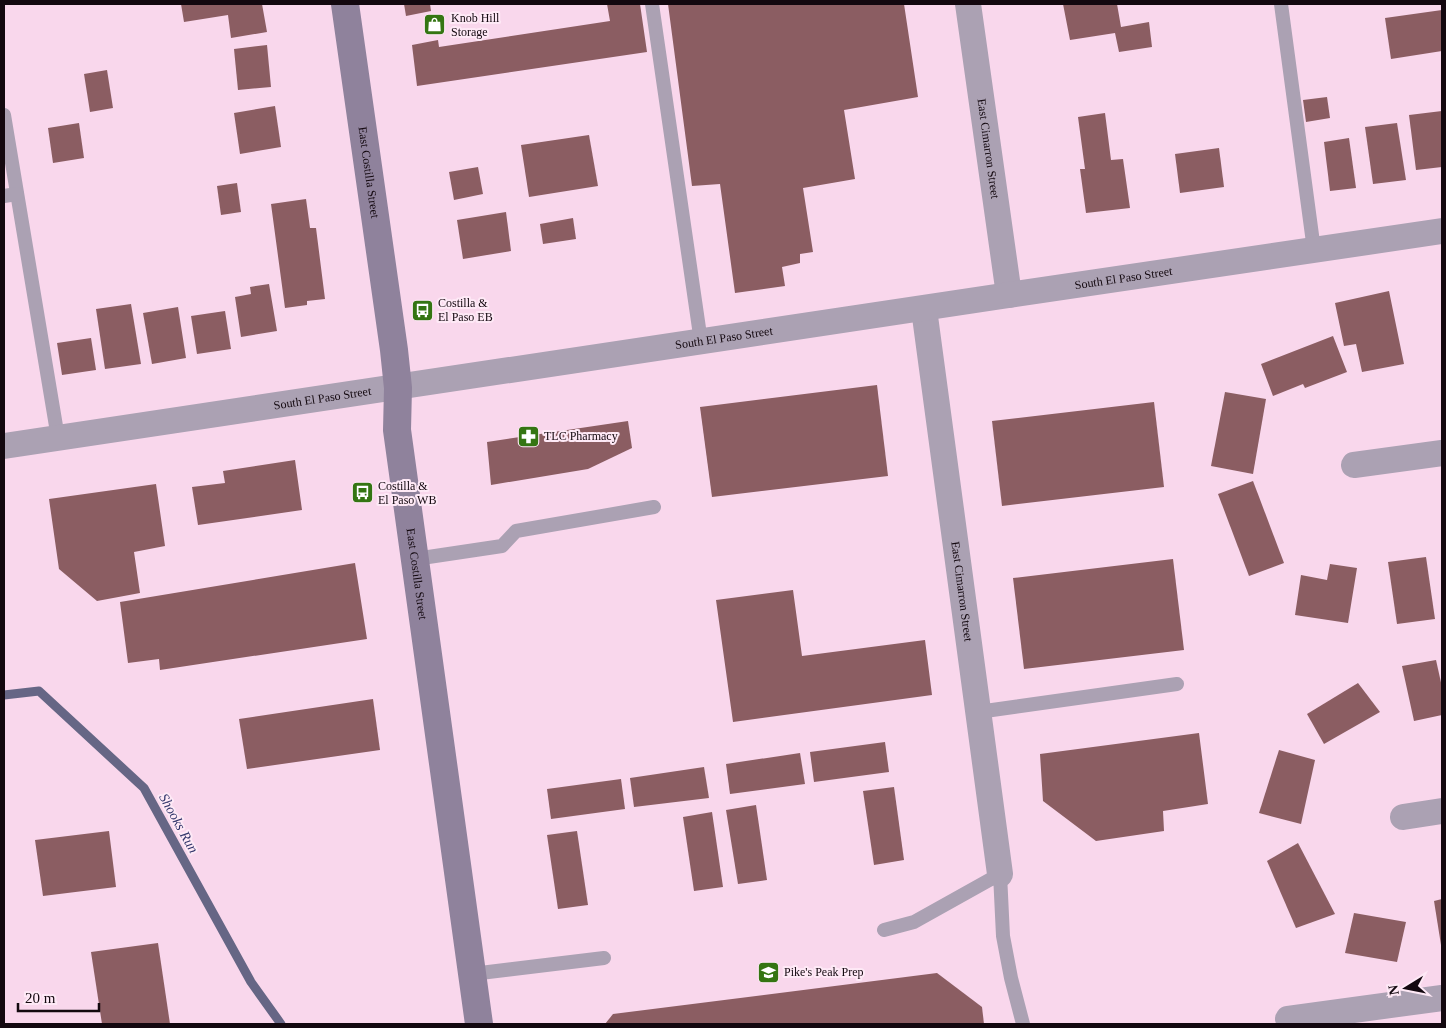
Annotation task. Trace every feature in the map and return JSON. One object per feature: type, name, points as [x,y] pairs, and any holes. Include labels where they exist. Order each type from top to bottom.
[{"type":"street","name":"East Costilla Street","points":[[345,4],[398,388],[397,430],[479,1024]]},
{"type":"street","name":"East Cimarron Street","points":[[968,4],[1009,294]]},
{"type":"street","name":"South El Paso Street","points":[[4,446],[398,388],[1009,294],[1442,231]]},
{"type":"street","name":"East Cimarron Street","points":[[924,308],[1000,874]]},
{"type":"street","points":[[1354,465],[1442,453]]},
{"type":"street","points":[[1403,817],[1442,811]]},
{"type":"street","points":[[1288,1019],[1442,998]]},
{"type":"lane","points":[[652,4],[701,342]]},
{"type":"lane","points":[[1281,4],[1314,250]]},
{"type":"lane","points":[[4,115],[10,195],[58,438]]},
{"type":"lane","points":[[415,560],[502,546],[516,531],[654,507]]},
{"type":"lane","points":[[978,712],[1177,684]]},
{"type":"lane","points":[[884,930],[914,922],[1000,874],[1003,936],[1011,978],[1023,1024]]},
{"type":"lane","points":[[472,974],[604,958]]},
{"type":"building","points":[[181,4],[262,4],[267,32],[231,38],[228,15],[184,22]]},
{"type":"building","points":[[404,4],[430,4],[431,11],[406,16]]},
{"type":"building","points":[[607,4],[640,4],[647,52],[417,86],[412,45],[438,40],[439,47],[610,21]]},
{"type":"building","points":[[668,4],[904,4],[918,97],[844,110],[855,179],[803,188],[813,252],[800,254],[800,263],[782,267],[785,286],[735,293],[720,184],[692,186]]},
{"type":"building","points":[[1063,4],[1117,4],[1121,27],[1149,22],[1152,47],[1119,52],[1115,33],[1070,40]]},
{"type":"building","points":[[1442,10],[1442,51],[1391,59],[1385,18]]},
{"type":"building","points":[[267,45],[271,87],[238,90],[234,49]]},
{"type":"building","points":[[107,70],[113,108],[90,112],[84,74]]},
{"type":"building","points":[[1327,97],[1330,118],[1306,122],[1303,100]]},
{"type":"building","points":[[275,106],[281,147],[240,154],[234,113]]},
{"type":"building","points":[[1442,111],[1442,167],[1416,170],[1409,115]]},
{"type":"building","points":[[1105,113],[1111,160],[1123,159],[1130,208],[1086,213],[1080,169],[1085,169],[1078,117]]},
{"type":"building","points":[[79,123],[84,158],[53,163],[48,128]]},
{"type":"building","points":[[1397,123],[1406,180],[1373,184],[1365,127]]},
{"type":"building","points":[[589,135],[598,186],[529,197],[521,145]]},
{"type":"building","points":[[1349,138],[1356,188],[1330,191],[1324,142]]},
{"type":"building","points":[[1219,148],[1224,187],[1180,193],[1175,154]]},
{"type":"building","points":[[478,167],[483,194],[454,200],[449,172]]},
{"type":"building","points":[[237,183],[241,212],[221,215],[217,186]]},
{"type":"building","points":[[306,199],[310,228],[316,228],[325,299],[307,301],[307,305],[285,308],[271,204]]},
{"type":"building","points":[[506,212],[511,251],[463,259],[457,220]]},
{"type":"building","points":[[573,218],[576,239],[543,244],[540,224]]},
{"type":"building","points":[[269,284],[277,331],[241,337],[235,297],[251,294],[250,287]]},
{"type":"building","points":[[1389,291],[1404,364],[1362,372],[1356,344],[1344,346],[1335,303]]},
{"type":"building","points":[[131,304],[141,364],[105,369],[96,309]]},
{"type":"building","points":[[178,307],[186,358],[152,364],[143,313]]},
{"type":"building","points":[[225,311],[231,349],[197,354],[191,316]]},
{"type":"building","points":[[1333,336],[1347,372],[1305,388],[1303,384],[1273,396],[1261,364]]},
{"type":"building","points":[[91,338],[96,370],[62,375],[57,343]]},
{"type":"building","points":[[877,385],[888,476],[712,497],[700,407]]},
{"type":"building","points":[[1225,392],[1266,399],[1253,474],[1211,466]]},
{"type":"building","points":[[1154,402],[1164,487],[1002,506],[992,421]]},
{"type":"building","points":[[628,421],[632,448],[588,469],[491,485],[487,442]]},
{"type":"building","points":[[295,460],[302,510],[198,525],[192,487],[225,483],[223,471]]},
{"type":"building","points":[[1253,481],[1284,563],[1249,576],[1218,494]]},
{"type":"building","points":[[156,484],[165,546],[134,552],[140,593],[97,601],[59,569],[49,499]]},
{"type":"building","points":[[1426,557],[1435,619],[1397,624],[1388,562]]},
{"type":"building","points":[[1173,559],[1184,650],[1024,669],[1013,578]]},
{"type":"building","points":[[355,563],[367,639],[160,670],[159,659],[128,663],[120,602]]},
{"type":"building","points":[[1330,564],[1357,568],[1348,623],[1295,615],[1301,575],[1327,580]]},
{"type":"building","points":[[793,590],[802,656],[925,640],[932,695],[733,722],[716,600]]},
{"type":"building","points":[[1436,660],[1442,687],[1442,715],[1414,721],[1402,666]]},
{"type":"building","points":[[1358,683],[1380,712],[1324,744],[1307,714]]},
{"type":"building","points":[[373,699],[380,750],[247,769],[239,719]]},
{"type":"building","points":[[1199,733],[1208,804],[1163,811],[1164,831],[1096,841],[1043,801],[1040,754]]},
{"type":"building","points":[[885,742],[889,772],[814,782],[810,752]]},
{"type":"building","points":[[1279,750],[1315,760],[1301,824],[1259,813]]},
{"type":"building","points":[[800,753],[805,784],[730,794],[726,764]]},
{"type":"building","points":[[704,767],[709,798],[634,807],[630,778]]},
{"type":"building","points":[[621,779],[625,809],[551,819],[547,789]]},
{"type":"building","points":[[894,787],[904,860],[874,865],[863,791]]},
{"type":"building","points":[[756,805],[767,880],[738,884],[726,810]]},
{"type":"building","points":[[712,812],[723,887],[694,891],[683,817]]},
{"type":"building","points":[[109,831],[116,887],[43,896],[35,840]]},
{"type":"building","points":[[577,831],[588,905],[558,909],[547,835]]},
{"type":"building","points":[[1298,843],[1335,914],[1296,928],[1267,861]]},
{"type":"building","points":[[1442,899],[1442,945],[1441,945],[1434,901]]},
{"type":"building","points":[[1354,913],[1406,922],[1397,962],[1345,953]]},
{"type":"building","points":[[158,943],[170,1024],[102,1024],[91,952]]},
{"type":"building","points":[[937,973],[982,1007],[984,1024],[605,1024],[613,1014]]},
{"type":"waterway","name":"Shooks Run","points":[[4,695],[39,691],[144,788],[251,982],[281,1024]]},
{"type":"place","name":"Knob Hill Storage","points":[[435,25]]},
{"type":"place","name":"Costilla & El Paso EB","points":[[422,310]]},
{"type":"place","name":"TLC Pharmacy","points":[[528,436]]},
{"type":"place","name":"Costilla & El Paso WB","points":[[362,493]]},
{"type":"place","name":"Pike's Peak Prep","points":[[768,972]]}]
